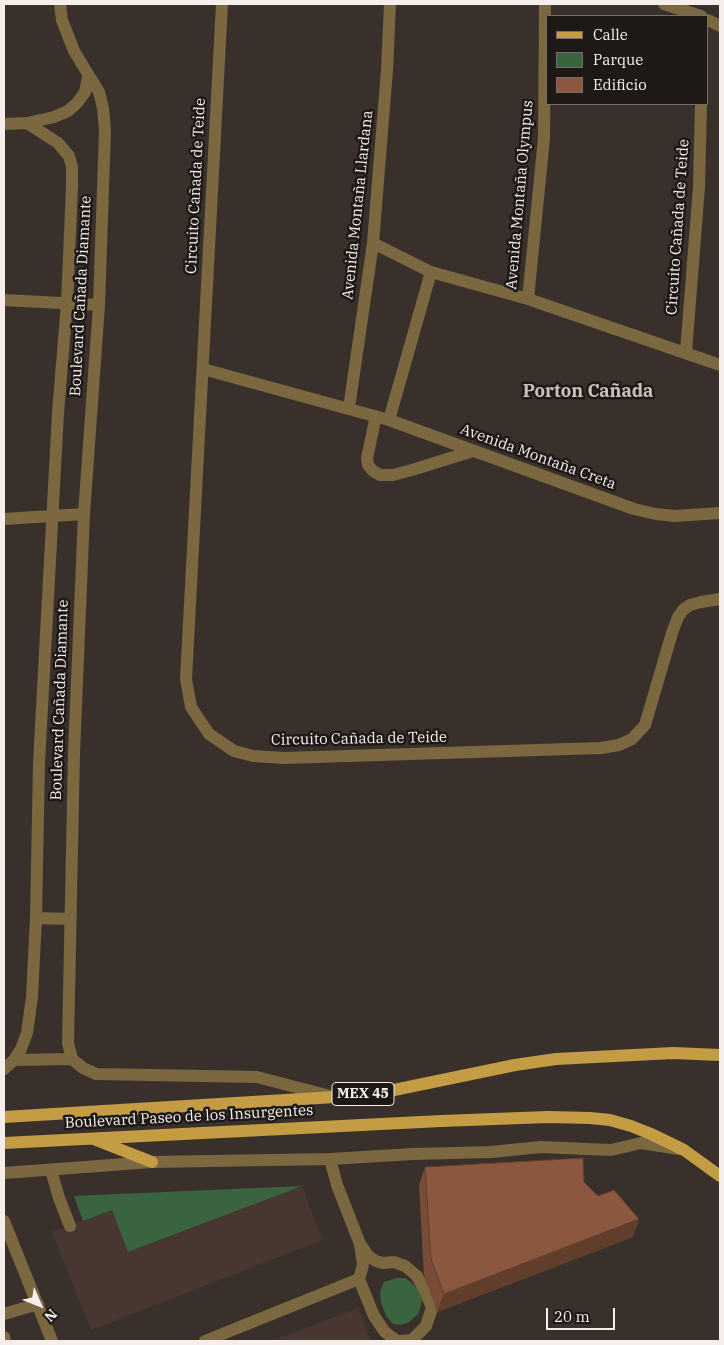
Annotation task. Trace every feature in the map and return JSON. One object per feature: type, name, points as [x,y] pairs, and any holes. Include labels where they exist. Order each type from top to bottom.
[{"type":"main road","name":"Boulevard Paseo de los Insurgentes","points":[[4,1117],[249,1104],[335,1097],[394,1090],[515,1065],[556,1059],[673,1053],[720,1055]]},
{"type":"main road","name":"Boulevard Paseo de los Insurgentes","points":[[4,1143],[522,1118],[573,1118],[610,1120],[631,1126],[684,1150],[720,1176]]},
{"type":"main road","points":[[89,1138],[152,1162]]},
{"type":"street","name":"Boulevard Cañada Diamante","points":[[60,4],[62,20],[74,51],[88,77],[99,92],[105,130],[99,305],[84,514],[74,752],[68,1043],[72,1059]]},
{"type":"street","name":"Circuito Cañada de Teide","points":[[222,4],[186,679],[191,707],[209,734],[234,752],[253,756],[284,758],[601,748],[625,743],[632,739],[645,725],[678,617],[683,610],[690,606],[720,599]]},
{"type":"street","name":"Avenida Montaña Llardana","points":[[349,408],[374,243],[390,4]]},
{"type":"street","name":"Avenida Montaña Olympus","points":[[528,299],[544,138],[545,4]]},
{"type":"street","points":[[664,4],[698,15]]},
{"type":"street","points":[[4,124],[54,117],[68,111],[85,92],[88,77]]},
{"type":"street","name":"Circuito Cañada de Teide","points":[[686,352],[699,187],[701,105]]},
{"type":"street","name":"Boulevard Cañada Diamante","points":[[4,1069],[14,1060],[21,1048],[29,1017],[36,918],[39,763],[58,413],[67,303],[72,187],[72,167],[69,156],[58,143],[27,122]]},
{"type":"street","points":[[374,243],[431,272],[528,299],[720,364]]},
{"type":"street","points":[[431,272],[367,458],[368,465],[373,472],[380,475],[393,475],[473,451]]},
{"type":"street","points":[[4,300],[99,305]]},
{"type":"street","points":[[203,369],[349,408]]},
{"type":"street","name":"Avenida Montaña Creta","points":[[349,408],[382,418],[634,509],[675,516],[720,514]]},
{"type":"street","points":[[4,518],[84,514]]},
{"type":"street","points":[[36,918],[70,919]]},
{"type":"street","points":[[14,1060],[72,1059],[96,1074],[257,1077],[335,1097]]},
{"type":"street","points":[[4,1173],[152,1162],[330,1159],[541,1148],[611,1150],[641,1144],[684,1150]]},
{"type":"street","points":[[330,1159],[337,1185],[360,1244],[368,1256],[383,1263],[394,1262],[405,1266],[417,1276],[426,1292],[432,1308],[426,1326],[412,1340],[399,1341],[385,1332],[374,1316],[360,1279],[363,1265],[360,1244]]},
{"type":"street","points":[[51,1170],[70,1226]]},
{"type":"street","points":[[4,1221],[52,1341]]},
{"type":"street","points":[[205,1341],[360,1279]]},
{"type":"street","points":[[4,1314],[38,1304]]},
{"type":"street","points":[[4,1337],[6,1341]]},
{"type":"shaded area","points":[[302,1186],[322,1240],[91,1330],[52,1232],[112,1210],[129,1252]]},
{"type":"shaded area","points":[[358,1308],[371,1341],[273,1341]]},
{"type":"green space","points":[[302,1186],[128,1252],[112,1210],[83,1221],[74,1196]]},
{"type":"green space","points":[[396,1278],[405,1278],[412,1283],[418,1290],[422,1300],[419,1313],[409,1322],[401,1325],[393,1324],[386,1316],[381,1302],[380,1292],[384,1282]]},
{"type":"building","points":[[583,1158],[584,1182],[598,1196],[614,1190],[639,1219],[444,1294],[431,1259],[425,1167]]},
{"type":"district","name":"Porton Cañada","points":[[588,392]]}]
